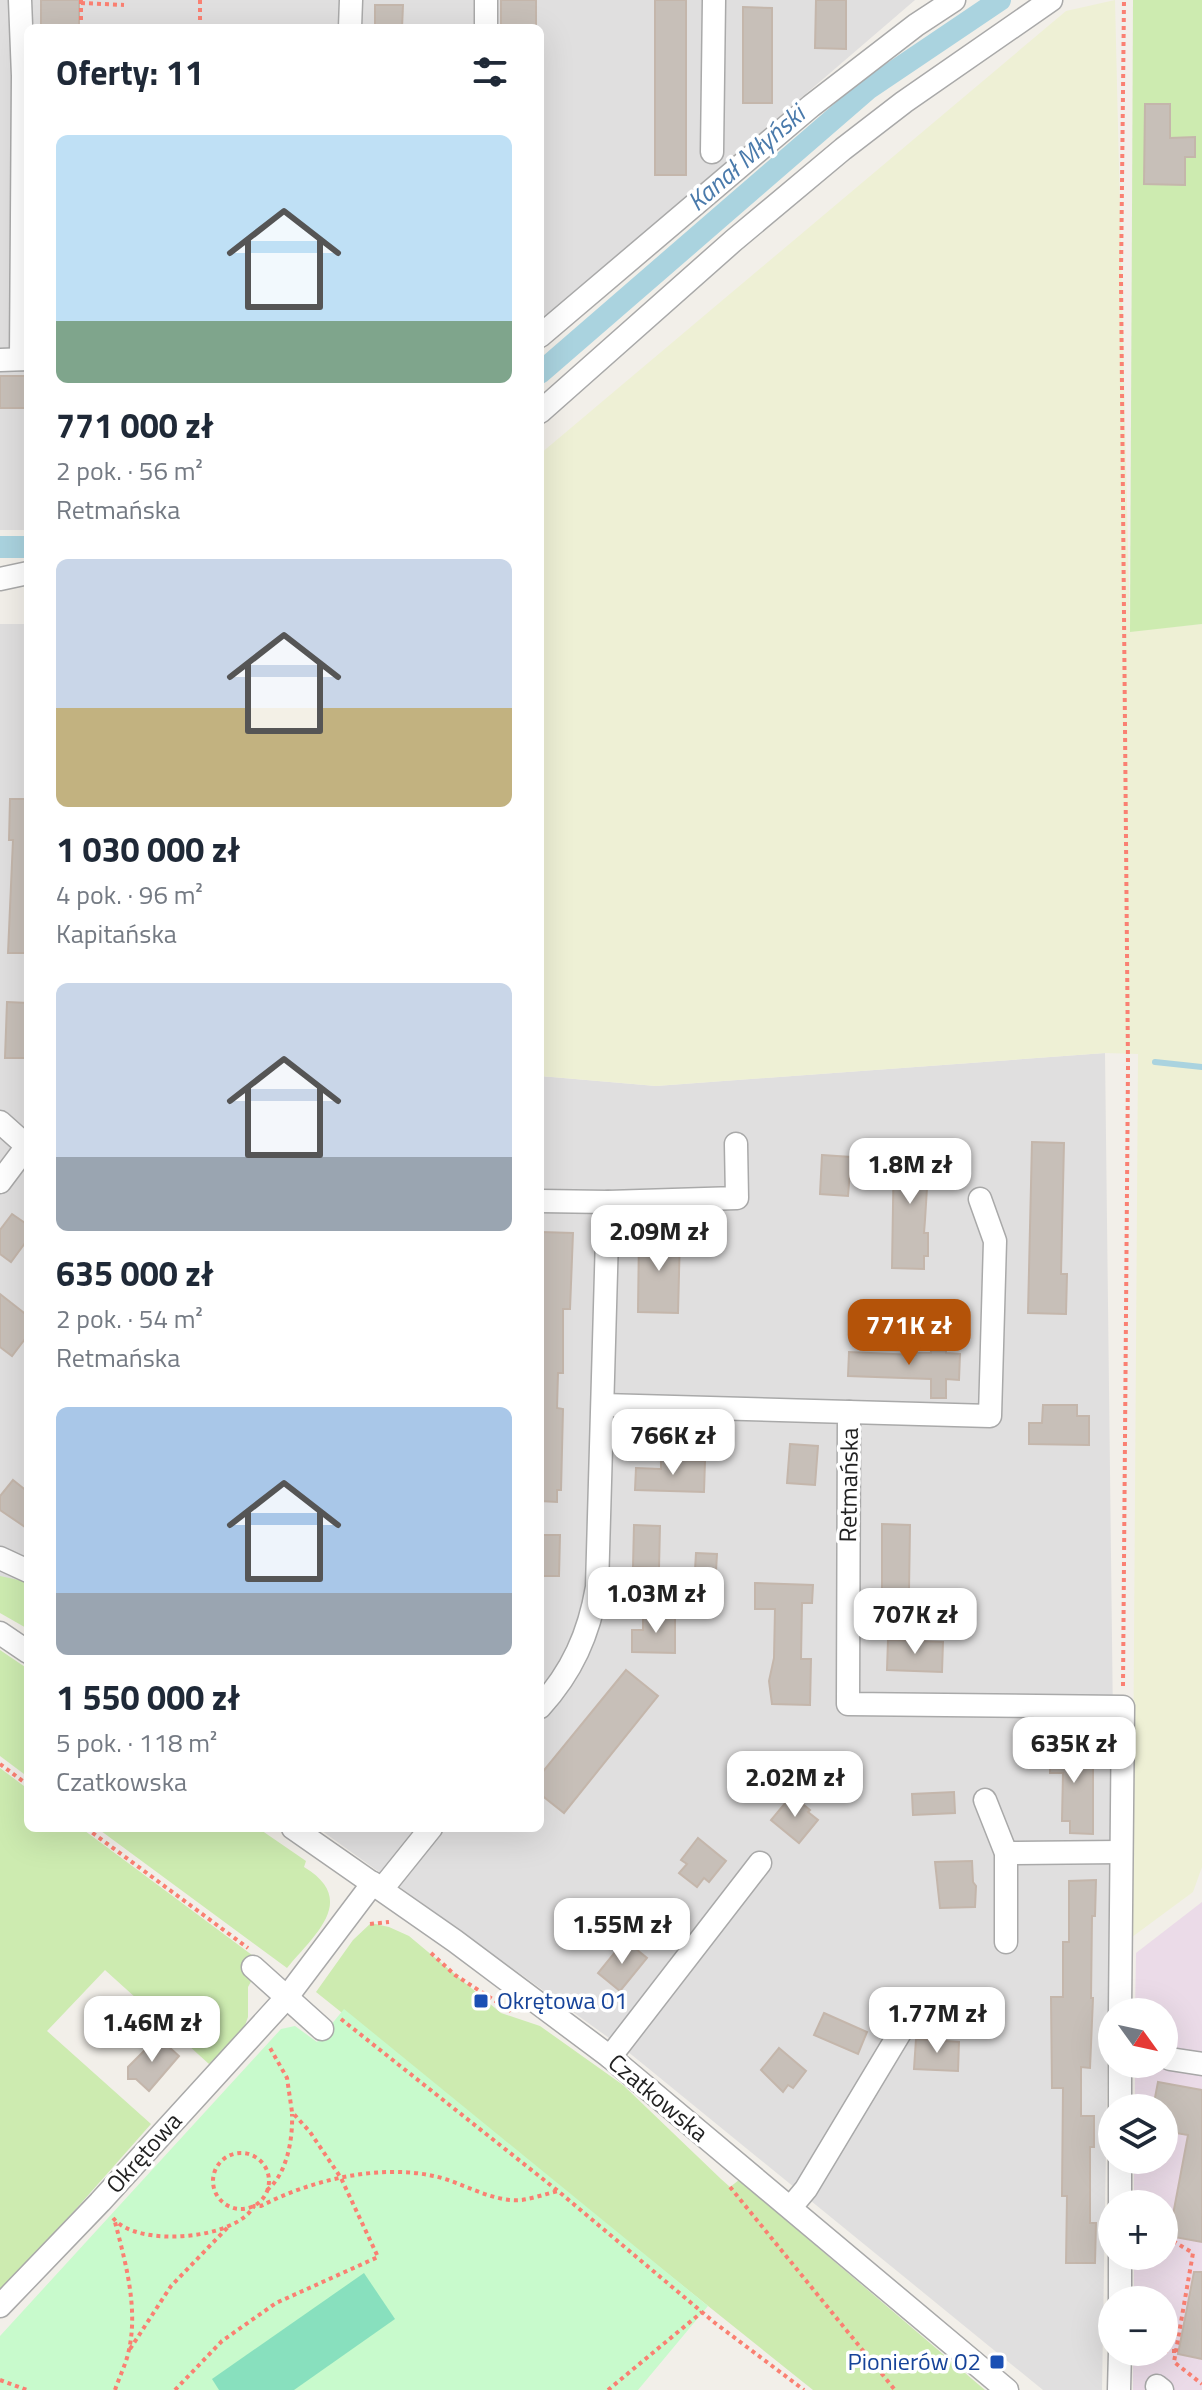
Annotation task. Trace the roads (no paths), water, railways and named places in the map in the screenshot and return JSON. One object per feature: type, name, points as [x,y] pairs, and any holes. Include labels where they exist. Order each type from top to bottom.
[{"type":"street","points":[[16,359],[23,76],[20,0]]},
{"type":"street","points":[[350,24],[351,0]]},
{"type":"street","points":[[486,0],[486,24]]},
{"type":"street","points":[[712,152],[714,0]]},
{"type":"street","points":[[544,333],[737,172],[811,106],[916,25],[954,0]]},
{"type":"street","points":[[544,408],[733,241],[843,149],[904,102],[1051,0]]},
{"type":"street","points":[[0,579],[24,574]]},
{"type":"street","points":[[0,1122],[24,1143]]},
{"type":"street","points":[[544,1201],[737,1198],[736,1144]]},
{"type":"street","points":[[0,1182],[24,1151]]},
{"type":"street","points":[[849,1412],[990,1416],[995,1241],[980,1199]]},
{"type":"street","points":[[544,1702],[569,1671],[582,1647],[597,1587],[608,1202]]},
{"type":"street","name":"Retmańska","points":[[603,1405],[849,1412],[848,1704],[1123,1707],[1120,1852]]},
{"type":"street","points":[[0,1558],[24,1569]]},
{"type":"street","points":[[0,1633],[24,1649]]},
{"type":"street","points":[[985,1800],[1006,1853],[1006,1942]]},
{"type":"street","name":"Czatkowska","points":[[299,1832],[610,2057],[1007,2390]]},
{"type":"street","name":"Okrętowa","points":[[0,2306],[100,2202],[287,1997],[377,1886],[427,1832]]},
{"type":"street","points":[[1006,1853],[1120,1852],[1120,1998]]},
{"type":"street","points":[[610,2057],[760,1863]]},
{"type":"street","points":[[256,1961],[287,1997],[328,2021]]},
{"type":"street","points":[[791,2207],[806,2189],[901,2031]]},
{"type":"street","points":[[1178,2060],[1202,2064]]},
{"type":"street","points":[[1119,2390],[1120,2366]]},
{"type":"waterway","name":"Kanał Młyński","points":[[544,370],[868,89],[1000,0]]},
{"type":"waterway","name":"Kanał Młyński","points":[[0,547],[24,547]]},
{"type":"waterway","points":[[1155,1062],[1202,1067]]},
{"type":"place","name":"Okrętowa 01","points":[[481,2001]]},
{"type":"place","name":"Pionierów 02","points":[[997,2362]]}]
